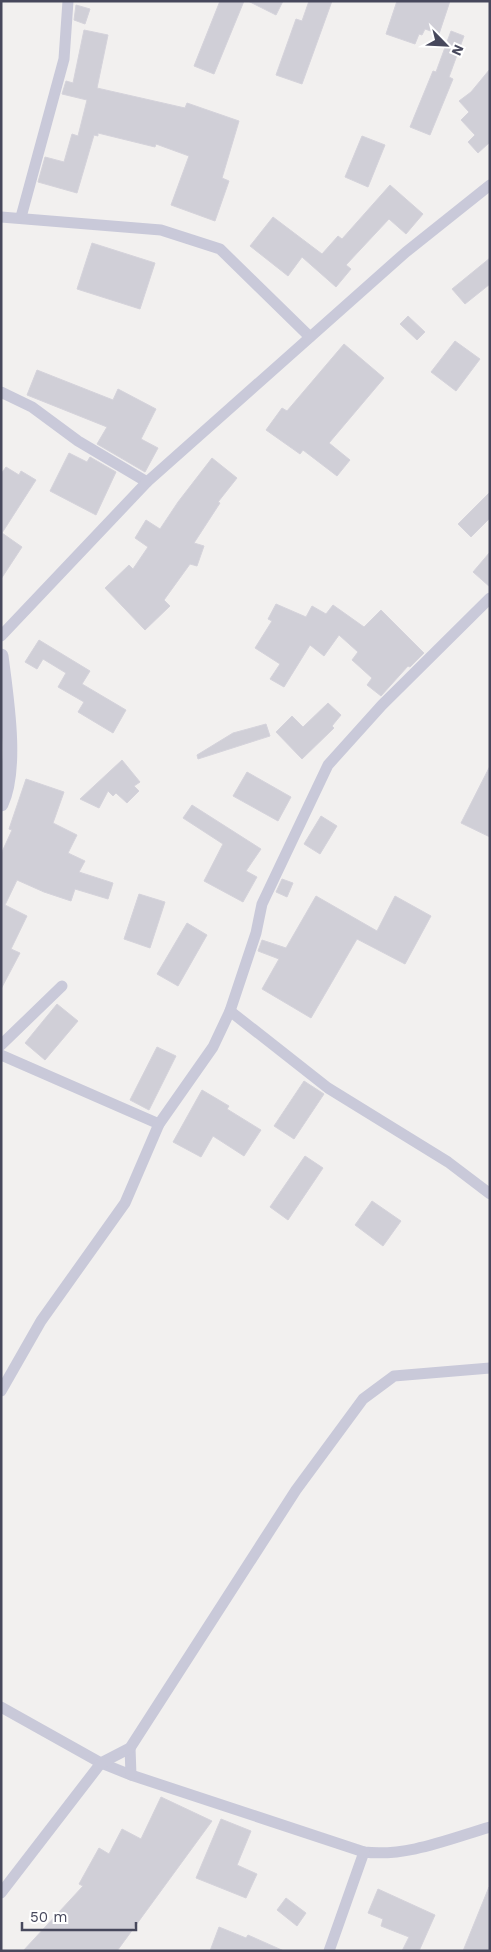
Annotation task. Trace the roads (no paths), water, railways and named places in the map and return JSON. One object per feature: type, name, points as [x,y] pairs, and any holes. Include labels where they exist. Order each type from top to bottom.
[{"type":"street","points":[[21,217],[64,58],[68,1]]},
{"type":"street","points":[[1,636],[147,482],[406,252],[490,185]]},
{"type":"street","points":[[1,217],[21,217],[162,230],[220,249],[310,337]]},
{"type":"street","points":[[1,392],[32,407],[78,441],[147,482]]},
{"type":"street","points":[[1,1391],[40,1322],[125,1203],[159,1124],[213,1047],[230,1011],[256,933],[262,904],[328,765],[382,705],[490,598]]},
{"type":"street","points":[[1,656],[7,700],[10,760],[1,804]]},
{"type":"street","points":[[1,1045],[62,986]]},
{"type":"street","points":[[230,1011],[328,1088],[448,1162],[490,1194]]},
{"type":"street","points":[[1,1055],[159,1124]]},
{"type":"street","points":[[1,1893],[101,1763],[130,1748],[290,1498],[363,1399],[394,1376],[490,1368]]},
{"type":"street","points":[[1,1707],[101,1763],[131,1775],[364,1852],[384,1854],[405,1852],[490,1827]]},
{"type":"street","points":[[130,1748],[131,1775]]},
{"type":"street","points":[[329,1951],[364,1852]]}]
